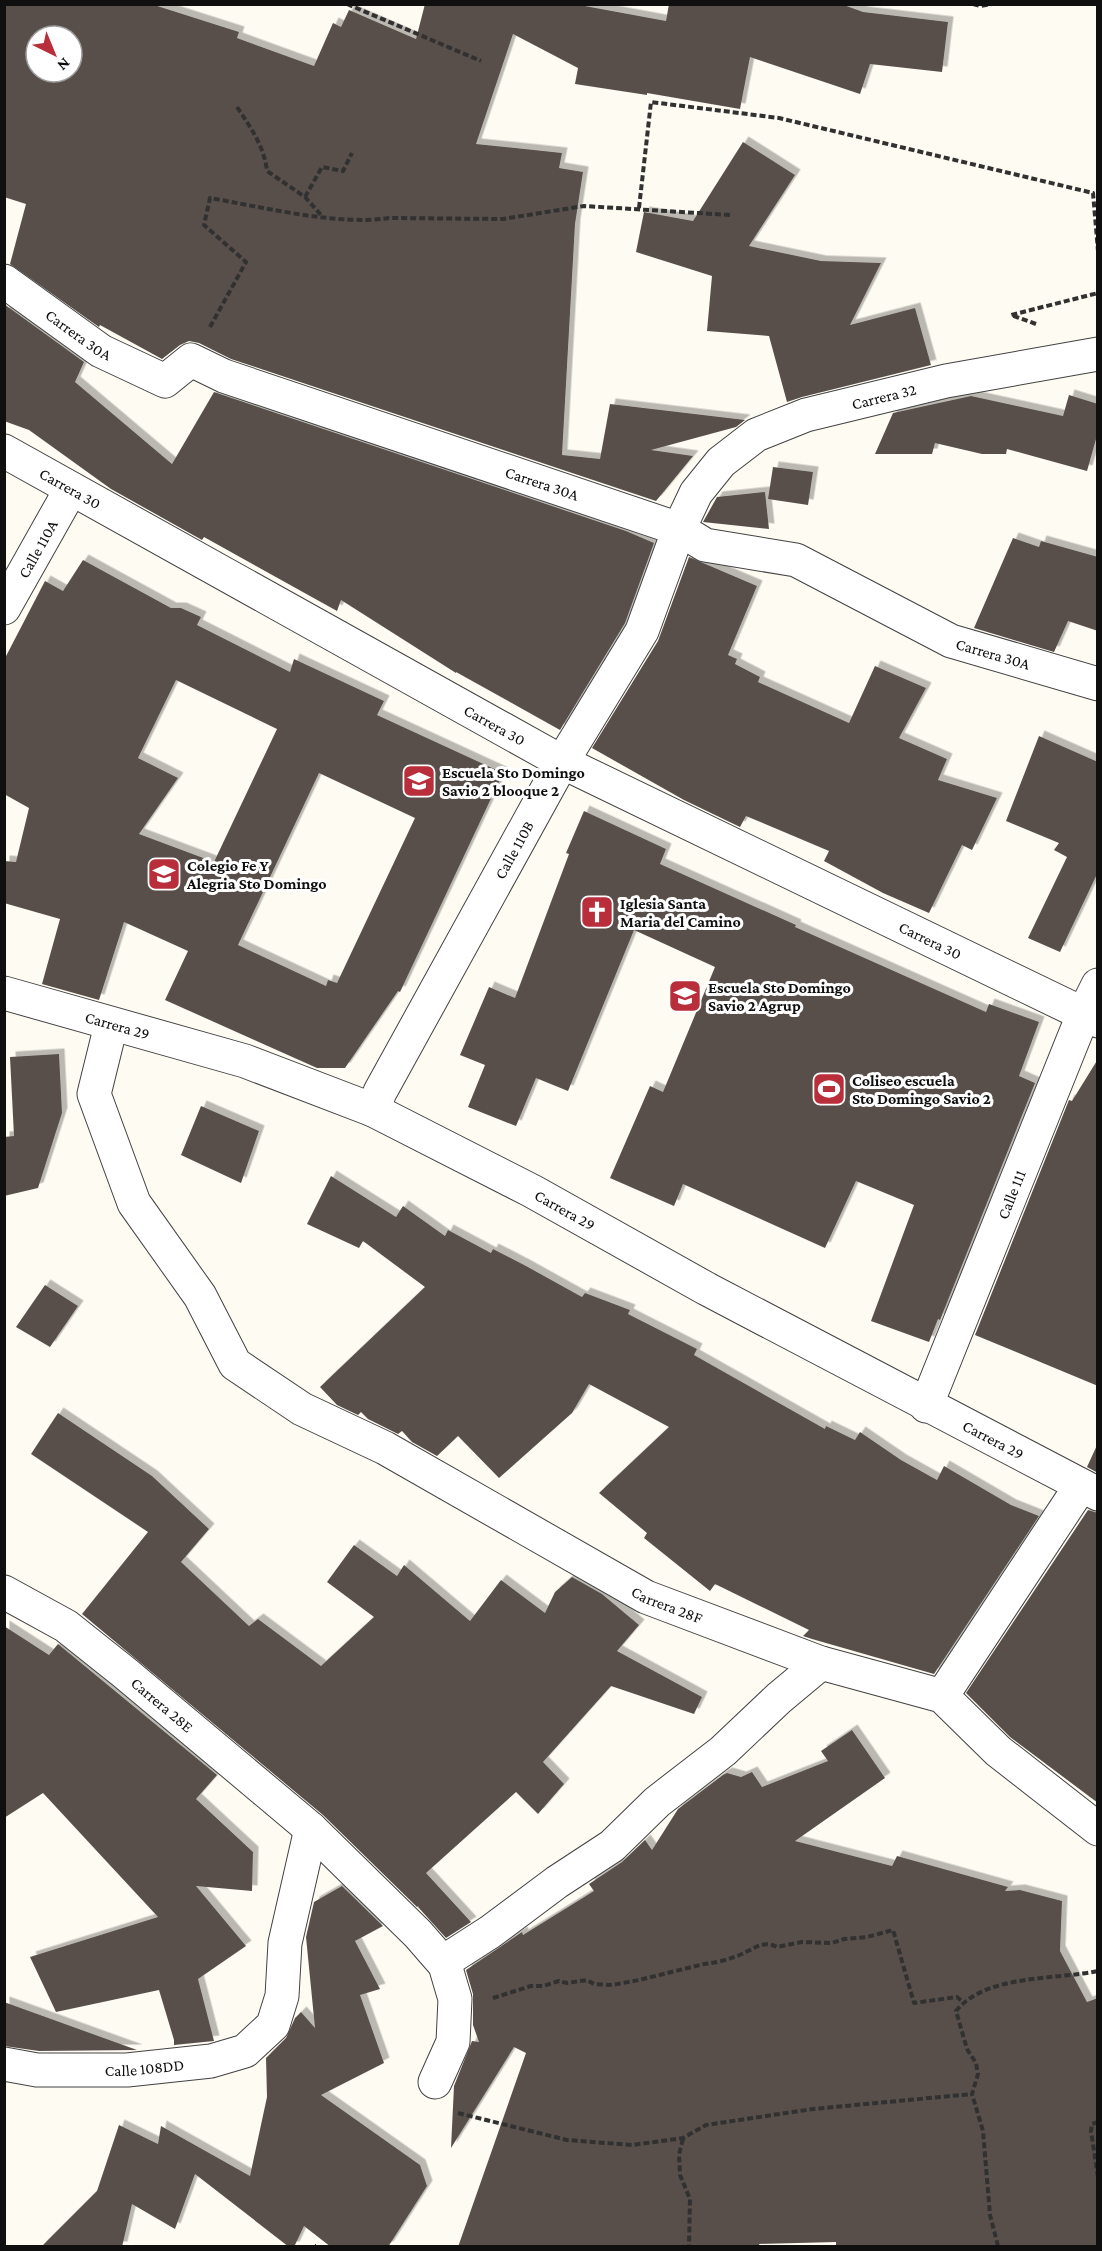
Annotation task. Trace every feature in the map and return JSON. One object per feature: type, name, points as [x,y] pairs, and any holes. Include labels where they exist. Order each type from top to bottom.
[{"type":"street","name":"Carrera 30A","points":[[4,281],[101,351],[165,381],[191,360],[224,376],[679,529],[705,545],[796,560],[951,641],[1098,684]]},
{"type":"street","name":"Carrera 32","points":[[696,493],[721,462],[756,435],[806,415],[946,381],[1098,354]]},
{"type":"street","name":"Carrera 30","points":[[4,451],[562,762],[1090,1018]]},
{"type":"street","name":"Calle 110A","points":[[4,608],[71,489]]},
{"type":"street","name":"Calle 110B","points":[[373,1110],[380,1092],[562,762],[642,631],[679,529],[696,493]]},
{"type":"street","name":"Calle 111","points":[[926,1406],[1090,1018],[1098,985]]},
{"type":"street","name":"Carrera 29","points":[[4,993],[245,1061],[373,1110],[532,1191],[926,1406],[1089,1490]]},
{"type":"street","name":"Carrera 28F","points":[[111,1025],[94,1094],[102,1116],[134,1203],[200,1296],[235,1364],[302,1409],[385,1448],[646,1597],[822,1663],[942,1696],[998,1751],[1098,1829]]},
{"type":"street","points":[[942,1696],[1089,1490]]},
{"type":"street","name":"Carrera 28E","points":[[4,1592],[66,1626],[125,1672],[310,1829],[418,1934],[445,1965],[455,1999],[453,2042],[435,2082]]},
{"type":"street","points":[[445,1965],[448,1959],[612,1846],[657,1802],[723,1751],[779,1698],[822,1663]]},
{"type":"street","name":"Calle 108DD","points":[[4,2064],[37,2070],[127,2070],[211,2061],[245,2051],[273,2025],[282,1996],[285,1943],[310,1829]]},
{"type":"path","points":[[347,4],[481,61]]},
{"type":"path","points":[[973,4],[980,6],[993,4]]},
{"type":"path","points":[[639,208],[651,102],[778,118],[1093,193],[1098,251]]},
{"type":"path","points":[[237,107],[265,153],[267,171],[305,197],[322,216]]},
{"type":"path","points":[[305,197],[322,167],[343,171],[352,153]]},
{"type":"path","points":[[191,360],[246,262],[204,225],[210,198],[322,216],[373,220],[390,218],[504,219],[584,206],[730,214]]},
{"type":"path","points":[[1044,328],[1011,315],[1098,293]]},
{"type":"path","points":[[455,2008],[531,1986],[543,1986],[559,1981],[567,1983],[587,1980],[594,1984],[612,1984],[639,1980],[714,1963],[769,1943],[777,1947],[802,1942],[832,1943],[893,1930],[914,2003],[957,1996],[963,2002]]},
{"type":"path","points":[[998,2247],[990,2215],[983,2131],[972,2094],[978,2074],[976,2063],[967,2049],[956,2011],[963,2002],[987,1990],[1023,1980],[1074,1976],[1098,1971]]},
{"type":"path","points":[[435,2082],[433,2098],[445,2110],[567,2140],[633,2145],[683,2138],[706,2125],[717,2123],[813,2109],[972,2094]]},
{"type":"path","points":[[1098,2122],[1092,2124],[1091,2131],[1098,2177]]},
{"type":"path","points":[[683,2138],[679,2154],[680,2175],[690,2199],[689,2247]]},
{"type":"building","points":[[4,4],[151,4],[239,32],[237,38],[314,66],[333,23],[341,27],[349,10],[416,39],[425,4],[574,4],[666,21],[669,4],[841,4],[863,12],[948,22],[942,72],[870,64],[860,94],[750,57],[740,109],[647,93],[647,95],[575,84],[578,68],[513,34],[476,144],[562,153],[559,168],[583,172],[575,224],[562,455],[600,459],[610,404],[745,420],[736,427],[651,450],[693,456],[656,501],[231,359],[199,343],[189,341],[162,359],[100,325],[99,327],[10,264],[26,204],[4,197]]},
{"type":"building","points":[[743,142],[795,175],[749,246],[821,261],[881,263],[850,325],[915,308],[931,365],[787,402],[769,336],[707,331],[712,276],[636,252],[644,212],[693,221]]},
{"type":"building","points":[[4,304],[84,362],[75,382],[172,464],[214,392],[626,531],[654,543],[625,623],[560,730],[456,673],[341,600],[337,611],[204,537],[202,540],[111,489],[29,430],[4,421]]},
{"type":"building","points":[[1069,395],[1098,404],[1098,432],[1087,471],[1007,449],[1006,454],[982,454],[935,443],[932,454],[875,454],[893,413],[971,396],[1063,416]]},
{"type":"building","points":[[773,467],[813,472],[808,505],[768,499]]},
{"type":"building","points":[[765,492],[769,529],[703,522],[717,497]]},
{"type":"building","points":[[1013,538],[1039,547],[1041,541],[1098,557],[1098,631],[1068,621],[1054,652],[974,628]]},
{"type":"building","points":[[689,557],[757,586],[728,655],[737,659],[735,664],[760,677],[758,682],[849,723],[875,666],[926,688],[899,738],[947,759],[938,780],[997,798],[972,850],[962,845],[929,913],[883,893],[824,861],[829,851],[746,816],[740,827],[684,800],[592,748],[658,641]]},
{"type":"building","points":[[83,560],[171,608],[181,608],[201,617],[197,625],[290,672],[294,659],[384,701],[377,715],[503,773],[400,992],[398,991],[345,1068],[317,1068],[165,1000],[188,951],[124,922],[99,1000],[42,984],[60,919],[4,903],[4,861],[16,862],[29,808],[4,794],[4,660],[45,581],[63,591]],"holes":[[[176,680],[277,729],[214,862],[139,834],[178,778],[138,758]],[[319,773],[415,818],[337,983],[328,980],[326,986],[238,945]]]},
{"type":"building","points":[[1039,736],[1098,762],[1098,872],[1060,952],[1028,938],[1067,857],[1054,850],[1059,843],[1006,821]]},
{"type":"building","points":[[584,811],[666,849],[660,864],[796,925],[795,927],[986,1012],[989,1004],[1039,1022],[1019,1076],[1035,1083],[940,1320],[938,1319],[929,1342],[871,1321],[914,1205],[856,1181],[825,1248],[683,1184],[674,1206],[610,1178],[650,1086],[663,1092],[715,967],[634,930],[568,1091],[536,1078],[516,1126],[468,1107],[485,1065],[460,1055],[489,987],[515,998],[569,854],[566,853]]},
{"type":"building","points":[[59,1054],[62,1113],[38,1188],[4,1196],[4,1137],[14,1136],[10,1057]]},
{"type":"building","points":[[1098,1059],[1098,1386],[975,1335],[1069,1100],[1072,1101]]},
{"type":"building","points":[[201,1106],[259,1131],[241,1183],[181,1155]]},
{"type":"building","points":[[331,1176],[396,1217],[403,1206],[445,1236],[448,1230],[491,1253],[493,1249],[582,1297],[585,1293],[630,1310],[628,1314],[697,1349],[694,1355],[825,1429],[826,1426],[855,1440],[860,1432],[901,1460],[937,1480],[944,1466],[1011,1505],[1039,1516],[934,1674],[803,1636],[809,1630],[715,1584],[710,1591],[644,1538],[647,1533],[599,1493],[669,1427],[589,1384],[572,1413],[499,1478],[458,1436],[437,1456],[412,1442],[402,1431],[398,1434],[368,1419],[361,1412],[358,1415],[337,1405],[320,1387],[425,1287],[363,1241],[359,1248],[307,1224]]},
{"type":"building","points":[[45,1285],[78,1306],[50,1347],[16,1327]]},
{"type":"building","points":[[58,1413],[152,1476],[209,1529],[181,1562],[249,1626],[258,1619],[321,1666],[374,1617],[327,1582],[354,1545],[397,1576],[404,1565],[470,1621],[501,1580],[545,1613],[555,1592],[572,1577],[602,1594],[639,1625],[617,1651],[702,1697],[694,1714],[611,1686],[543,1762],[564,1784],[538,1814],[516,1792],[426,1873],[471,1922],[446,1938],[419,1906],[417,1907],[323,1815],[82,1614],[148,1532],[31,1454]]},
{"type":"building","points":[[1098,1443],[1098,1473],[1087,1467]]},
{"type":"building","points":[[1088,1510],[1098,1513],[1098,1803],[1010,1737],[966,1693]]},
{"type":"building","points":[[4,1626],[49,1655],[58,1644],[217,1775],[196,1799],[253,1852],[252,1891],[196,1886],[246,1946],[198,1979],[214,2041],[174,2045],[159,1990],[56,2012],[30,1957],[158,1917],[43,1793],[4,1818]]},
{"type":"building","points":[[852,1730],[885,1778],[795,1841],[892,1866],[897,1856],[1008,1887],[1005,1891],[1020,1890],[1062,1901],[1060,1951],[1087,2002],[1098,1998],[1098,2247],[836,2247],[836,2242],[759,2244],[760,2247],[458,2247],[526,2053],[514,2047],[451,2148],[454,2086],[472,2041],[479,2042],[473,2025],[473,1994],[466,1970],[522,1932],[523,1935],[594,1891],[589,1884],[622,1862],[645,1840],[652,1850],[678,1809],[723,1775],[727,1773],[741,1777],[752,1772],[762,1787],[828,1761],[821,1751]]},
{"type":"building","points":[[342,1886],[383,1926],[355,1941],[380,1989],[360,1995],[384,2063],[321,2095],[420,2165],[427,2186],[388,2247],[331,2247],[304,2226],[294,2247],[289,2247],[195,2174],[175,2229],[132,2204],[122,2247],[41,2247],[97,2191],[119,2125],[158,2144],[161,2126],[250,2176],[267,2097],[266,2058],[286,2038],[295,2018],[301,2012],[315,2028],[306,1937],[314,1902]]},
{"type":"building","points":[[4,2002],[137,2050],[39,2051],[4,2046]]},
{"type":"place","name":"Escuela Sto Domingo Savio 2 blooque 2","points":[[419,781]]},
{"type":"place","name":"Colegio Fe Y Alegria Sto Domingo","points":[[164,874]]},
{"type":"place","name":"Iglesia Santa Maria del Camino","points":[[597,912]]},
{"type":"place","name":"Escuela Sto Domingo Savio 2 Agrup","points":[[685,996]]},
{"type":"place","name":"Coliseo escuela Sto Domingo Savio 2","points":[[829,1089]]}]
